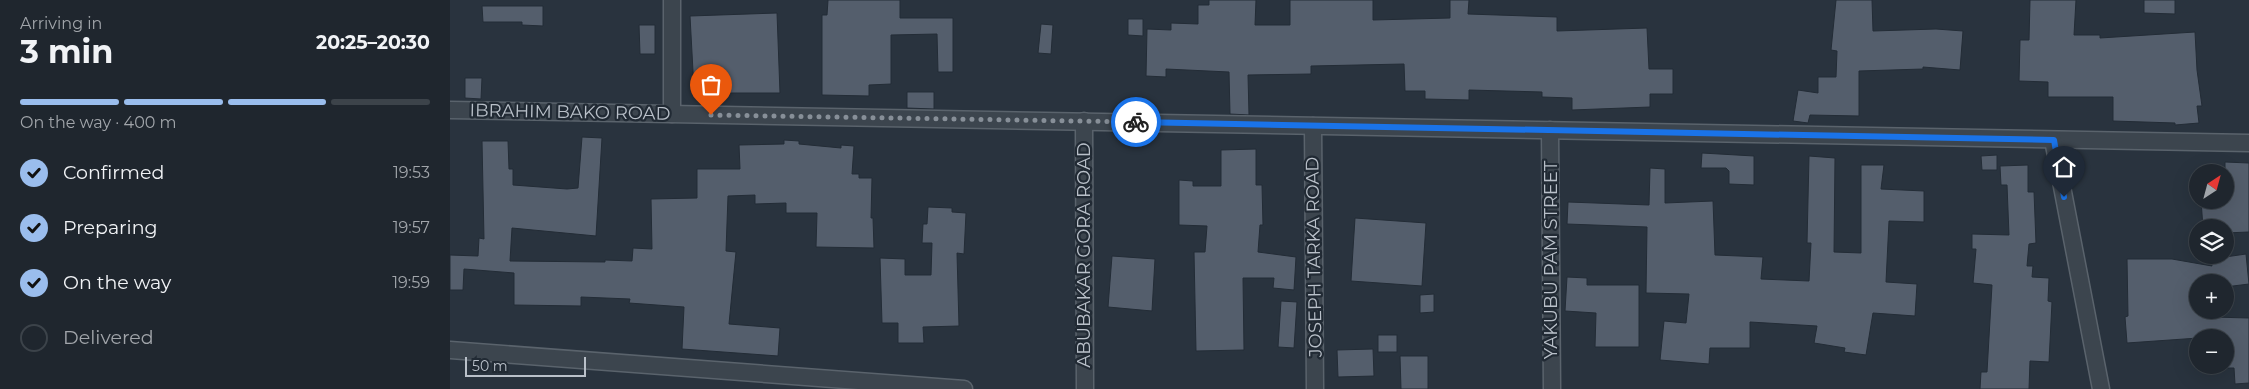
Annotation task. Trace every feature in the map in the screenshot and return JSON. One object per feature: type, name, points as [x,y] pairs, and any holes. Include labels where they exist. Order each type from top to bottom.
[{"type":"street","points":[[672,0],[672,114]]},
{"type":"street","name":"IBRAHIM BAKO ROAD","points":[[450,110],[2249,143]]},
{"type":"street","name":"ABUBAKAR GORA ROAD","points":[[1084,121],[1085,389]]},
{"type":"street","name":"JOSEPH TARKA ROAD","points":[[1313,126],[1315,389]]},
{"type":"street","name":"YAKUBU PAM STREET","points":[[1550,130],[1552,389]]},
{"type":"street","points":[[2054,140],[2101,389]]},
{"type":"street","points":[[450,350],[964,389]]},
{"type":"building","points":[[828,0],[900,0],[900,18],[953,18],[953,72],[938,72],[937,34],[891,35],[891,84],[869,85],[869,96],[822,95],[822,15],[827,15]]},
{"type":"building","points":[[1209,0],[1256,0],[1255,25],[1290,25],[1290,0],[1373,0],[1373,20],[1450,18],[1450,0],[1469,0],[1468,14],[1557,17],[1557,31],[1647,28],[1649,69],[1673,69],[1673,94],[1650,94],[1650,107],[1572,110],[1572,98],[1542,97],[1542,92],[1469,90],[1469,100],[1425,99],[1425,91],[1405,91],[1404,64],[1311,66],[1311,74],[1248,75],[1249,115],[1230,114],[1229,72],[1166,69],[1166,77],[1146,76],[1147,29],[1171,30],[1171,23],[1198,24],[1198,5],[1209,5]]},
{"type":"building","points":[[1836,0],[1872,0],[1873,31],[1936,29],[1963,31],[1960,70],[1923,67],[1923,69],[1859,71],[1859,116],[1810,115],[1808,123],[1793,121],[1798,90],[1818,93],[1818,77],[1836,77],[1837,51],[1831,50]]},
{"type":"building","points":[[2030,0],[2076,0],[2074,35],[2100,35],[2100,38],[2195,32],[2197,70],[2202,106],[2197,106],[2199,123],[2175,125],[2175,123],[2113,121],[2113,97],[2048,97],[2048,82],[2019,81],[2020,40],[2029,40]]},
{"type":"building","points":[[2144,0],[2175,0],[2175,14],[2144,13]]},
{"type":"building","points":[[482,6],[543,6],[543,26],[522,25],[522,22],[483,22]]},
{"type":"building","points":[[777,13],[780,93],[722,93],[721,89],[694,90],[690,16]]},
{"type":"building","points":[[1128,19],[1143,19],[1143,36],[1128,35]]},
{"type":"building","points":[[1041,24],[1053,25],[1051,54],[1038,53]]},
{"type":"building","points":[[639,25],[655,25],[655,54],[640,54]]},
{"type":"building","points":[[465,78],[482,78],[481,99],[465,98]]},
{"type":"building","points":[[907,92],[934,92],[934,109],[907,108]]},
{"type":"building","points":[[582,137],[602,138],[596,236],[512,228],[510,261],[632,261],[633,248],[652,249],[651,199],[697,198],[697,169],[740,169],[739,145],[784,144],[784,140],[799,141],[799,144],[841,148],[841,145],[854,146],[852,174],[859,174],[859,178],[872,178],[871,218],[873,218],[874,248],[816,247],[817,213],[786,213],[786,203],[755,204],[755,195],[728,196],[726,251],[736,252],[729,324],[780,328],[778,356],[682,349],[684,307],[629,303],[630,299],[581,297],[581,306],[514,305],[514,273],[464,269],[463,290],[450,290],[450,255],[478,256],[479,238],[484,239],[482,141],[508,141],[509,169],[513,169],[513,185],[567,189],[578,188]]},
{"type":"building","points":[[1256,149],[1256,185],[1262,185],[1263,225],[1260,225],[1258,252],[1296,257],[1294,290],[1273,288],[1274,278],[1243,278],[1244,350],[1196,351],[1194,252],[1205,252],[1207,226],[1179,225],[1179,180],[1193,181],[1193,186],[1221,186],[1221,150]]},
{"type":"building","points":[[1702,153],[1754,156],[1754,185],[1729,184],[1729,171],[1726,168],[1701,168]]},
{"type":"building","points":[[1997,155],[1997,170],[1982,170],[1981,156]]},
{"type":"building","points":[[1809,156],[1835,158],[1834,252],[1861,253],[1861,165],[1884,165],[1881,189],[1924,191],[1924,222],[1889,221],[1886,282],[1917,284],[1915,316],[1873,313],[1866,355],[1844,352],[1845,348],[1814,343],[1817,326],[1750,322],[1750,348],[1710,348],[1709,364],[1660,360],[1664,321],[1686,323],[1689,294],[1646,293],[1647,227],[1567,224],[1568,202],[1649,205],[1650,168],[1665,169],[1665,203],[1713,201],[1715,255],[1763,257],[1761,279],[1809,281],[1811,243],[1807,243]]},
{"type":"building","points":[[2225,162],[2249,163],[2249,232],[2234,233],[2234,219],[2202,219],[2202,209],[2234,209],[2234,164],[2225,164]]},
{"type":"building","points":[[2028,165],[2028,192],[2034,192],[2036,243],[2029,244],[2027,266],[2033,266],[2032,277],[2049,278],[2048,301],[2052,302],[2049,362],[2030,361],[2029,389],[1980,389],[1981,372],[1987,372],[1992,285],[1973,283],[1976,249],[1972,249],[1972,234],[2009,235],[2007,185],[2001,185],[2000,166]]},
{"type":"building","points":[[928,207],[952,208],[952,212],[966,213],[964,254],[957,253],[959,326],[923,327],[924,343],[898,343],[898,323],[882,323],[880,258],[905,259],[905,275],[931,275],[932,243],[922,243],[923,224],[927,224]]},
{"type":"building","points":[[1355,218],[1426,223],[1422,286],[1351,281]]},
{"type":"building","points":[[2246,254],[2249,284],[2234,286],[2234,274],[2189,274],[2189,319],[2249,318],[2249,383],[2235,384],[2234,329],[2189,329],[2189,339],[2127,343],[2125,317],[2128,316],[2127,259],[2172,259],[2189,262],[2189,264],[2212,266],[2212,264],[2234,264],[2234,256]]},
{"type":"building","points":[[1112,256],[1155,259],[1152,311],[1108,307]]},
{"type":"building","points":[[1567,277],[1587,278],[1587,285],[1639,285],[1639,347],[1595,347],[1596,313],[1565,311]]},
{"type":"building","points":[[1434,294],[1434,312],[1420,313],[1420,295]]},
{"type":"building","points":[[1281,301],[1297,302],[1294,348],[1278,347]]},
{"type":"building","points":[[1378,335],[1397,335],[1397,352],[1378,352]]},
{"type":"building","points":[[1373,349],[1374,376],[1338,377],[1337,350]]},
{"type":"building","points":[[1400,356],[1428,356],[1428,389],[1401,389]]},
{"type":"way so far","points":[[711,115],[1136,122]]},
{"type":"route","points":[[1136,122],[2054,140],[2064,197]]}]
